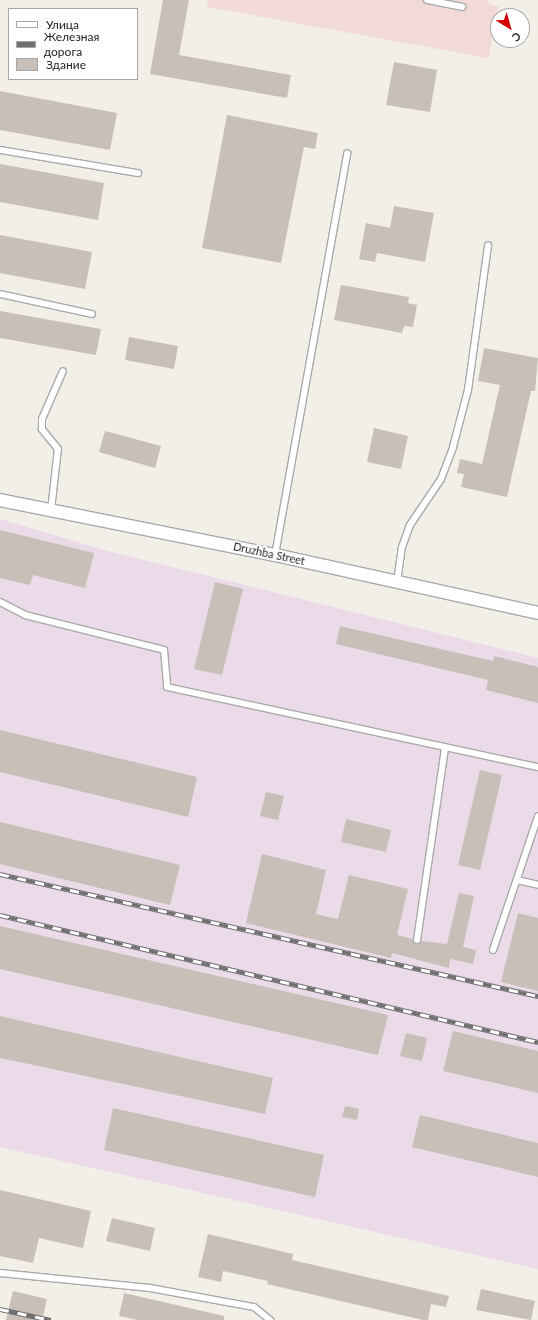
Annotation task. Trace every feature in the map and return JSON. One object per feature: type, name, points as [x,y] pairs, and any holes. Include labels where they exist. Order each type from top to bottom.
[{"type":"street","name":"Druzhba Street","points":[[0,500],[275,555],[538,614]]},
{"type":"lane","points":[[427,0],[462,7]]},
{"type":"lane","points":[[0,150],[138,173]]},
{"type":"lane","points":[[275,555],[347,153]]},
{"type":"lane","points":[[397,582],[402,547],[410,525],[441,479],[454,447],[468,390],[488,245]]},
{"type":"lane","points":[[0,294],[92,314]]},
{"type":"lane","points":[[51,510],[58,449],[42,429],[42,418],[63,371]]},
{"type":"lane","points":[[0,602],[25,615],[164,650],[167,687],[538,767]]},
{"type":"lane","points":[[417,940],[445,747]]},
{"type":"lane","points":[[493,950],[538,816]]},
{"type":"lane","points":[[517,880],[538,885]]},
{"type":"lane","points":[[0,1273],[150,1288],[254,1307],[270,1320]]},
{"type":"shaded area","points":[[207,0],[489,0],[488,3],[499,7],[490,8],[490,48],[488,58],[208,7]]},
{"type":"shaded area","points":[[0,519],[108,551],[538,658],[538,1269],[0,1147]]},
{"type":"building","points":[[163,0],[189,0],[179,55],[291,75],[287,98],[150,74]]},
{"type":"building","points":[[394,62],[437,70],[430,112],[386,105]]},
{"type":"building","points":[[0,91],[117,113],[110,150],[0,130]]},
{"type":"building","points":[[227,115],[318,133],[315,149],[304,147],[281,263],[202,248]]},
{"type":"building","points":[[0,164],[104,183],[98,220],[0,202]]},
{"type":"building","points":[[394,206],[434,213],[425,262],[377,253],[375,262],[359,259],[366,223],[390,228]]},
{"type":"building","points":[[0,235],[92,252],[85,289],[0,273]]},
{"type":"building","points":[[341,285],[409,297],[408,303],[417,305],[413,327],[404,326],[402,333],[334,320]]},
{"type":"building","points":[[0,311],[101,329],[96,355],[0,338]]},
{"type":"building","points":[[129,337],[178,346],[174,369],[125,360]]},
{"type":"building","points":[[484,348],[538,358],[535,391],[531,391],[507,497],[461,487],[464,474],[457,473],[460,459],[482,464],[500,385],[478,381]]},
{"type":"building","points":[[374,428],[408,436],[401,469],[367,462]]},
{"type":"building","points":[[105,431],[161,446],[155,468],[99,452]]},
{"type":"building","points":[[0,530],[94,553],[85,588],[33,575],[30,585],[0,578]]},
{"type":"building","points":[[215,582],[243,589],[222,675],[194,669]]},
{"type":"building","points":[[340,626],[493,661],[494,656],[538,667],[538,703],[486,690],[488,680],[336,644]]},
{"type":"building","points":[[0,730],[197,777],[188,817],[0,772]]},
{"type":"building","points":[[480,770],[502,775],[480,870],[458,865]]},
{"type":"building","points":[[266,792],[284,796],[278,820],[260,816]]},
{"type":"building","points":[[346,819],[391,830],[386,852],[341,842]]},
{"type":"building","points":[[0,822],[180,865],[170,905],[0,864]]},
{"type":"building","points":[[262,854],[326,870],[316,914],[338,919],[349,875],[408,889],[397,935],[413,939],[416,944],[421,941],[447,944],[459,893],[474,896],[463,947],[476,950],[473,964],[450,959],[449,968],[392,953],[391,958],[246,923]]},
{"type":"building","points":[[518,913],[538,918],[538,991],[501,982]]},
{"type":"building","points":[[0,926],[388,1015],[378,1055],[0,969]]},
{"type":"building","points":[[0,1016],[273,1078],[265,1114],[0,1058]]},
{"type":"building","points":[[453,1031],[538,1051],[538,1093],[443,1071]]},
{"type":"building","points":[[406,1033],[427,1038],[422,1061],[400,1056]]},
{"type":"building","points":[[345,1106],[359,1109],[357,1120],[342,1117]]},
{"type":"building","points":[[113,1108],[324,1155],[315,1197],[104,1150]]},
{"type":"building","points":[[420,1115],[538,1143],[538,1177],[412,1147]]},
{"type":"building","points":[[0,1190],[91,1211],[83,1248],[39,1238],[33,1263],[0,1256]]},
{"type":"building","points":[[112,1218],[155,1228],[150,1251],[106,1241]]},
{"type":"building","points":[[208,1234],[293,1254],[292,1260],[449,1296],[446,1307],[431,1304],[428,1320],[423,1320],[267,1284],[268,1281],[223,1271],[221,1282],[198,1277]]},
{"type":"building","points":[[481,1289],[535,1301],[531,1320],[476,1310]]},
{"type":"building","points":[[13,1291],[47,1299],[42,1320],[6,1320]]},
{"type":"building","points":[[124,1293],[224,1316],[224,1320],[138,1320],[119,1316]]},
{"type":"railway","points":[[0,874],[538,996]]},
{"type":"railway","points":[[0,915],[538,1042]]},
{"type":"railway","points":[[0,1309],[51,1320]]}]
